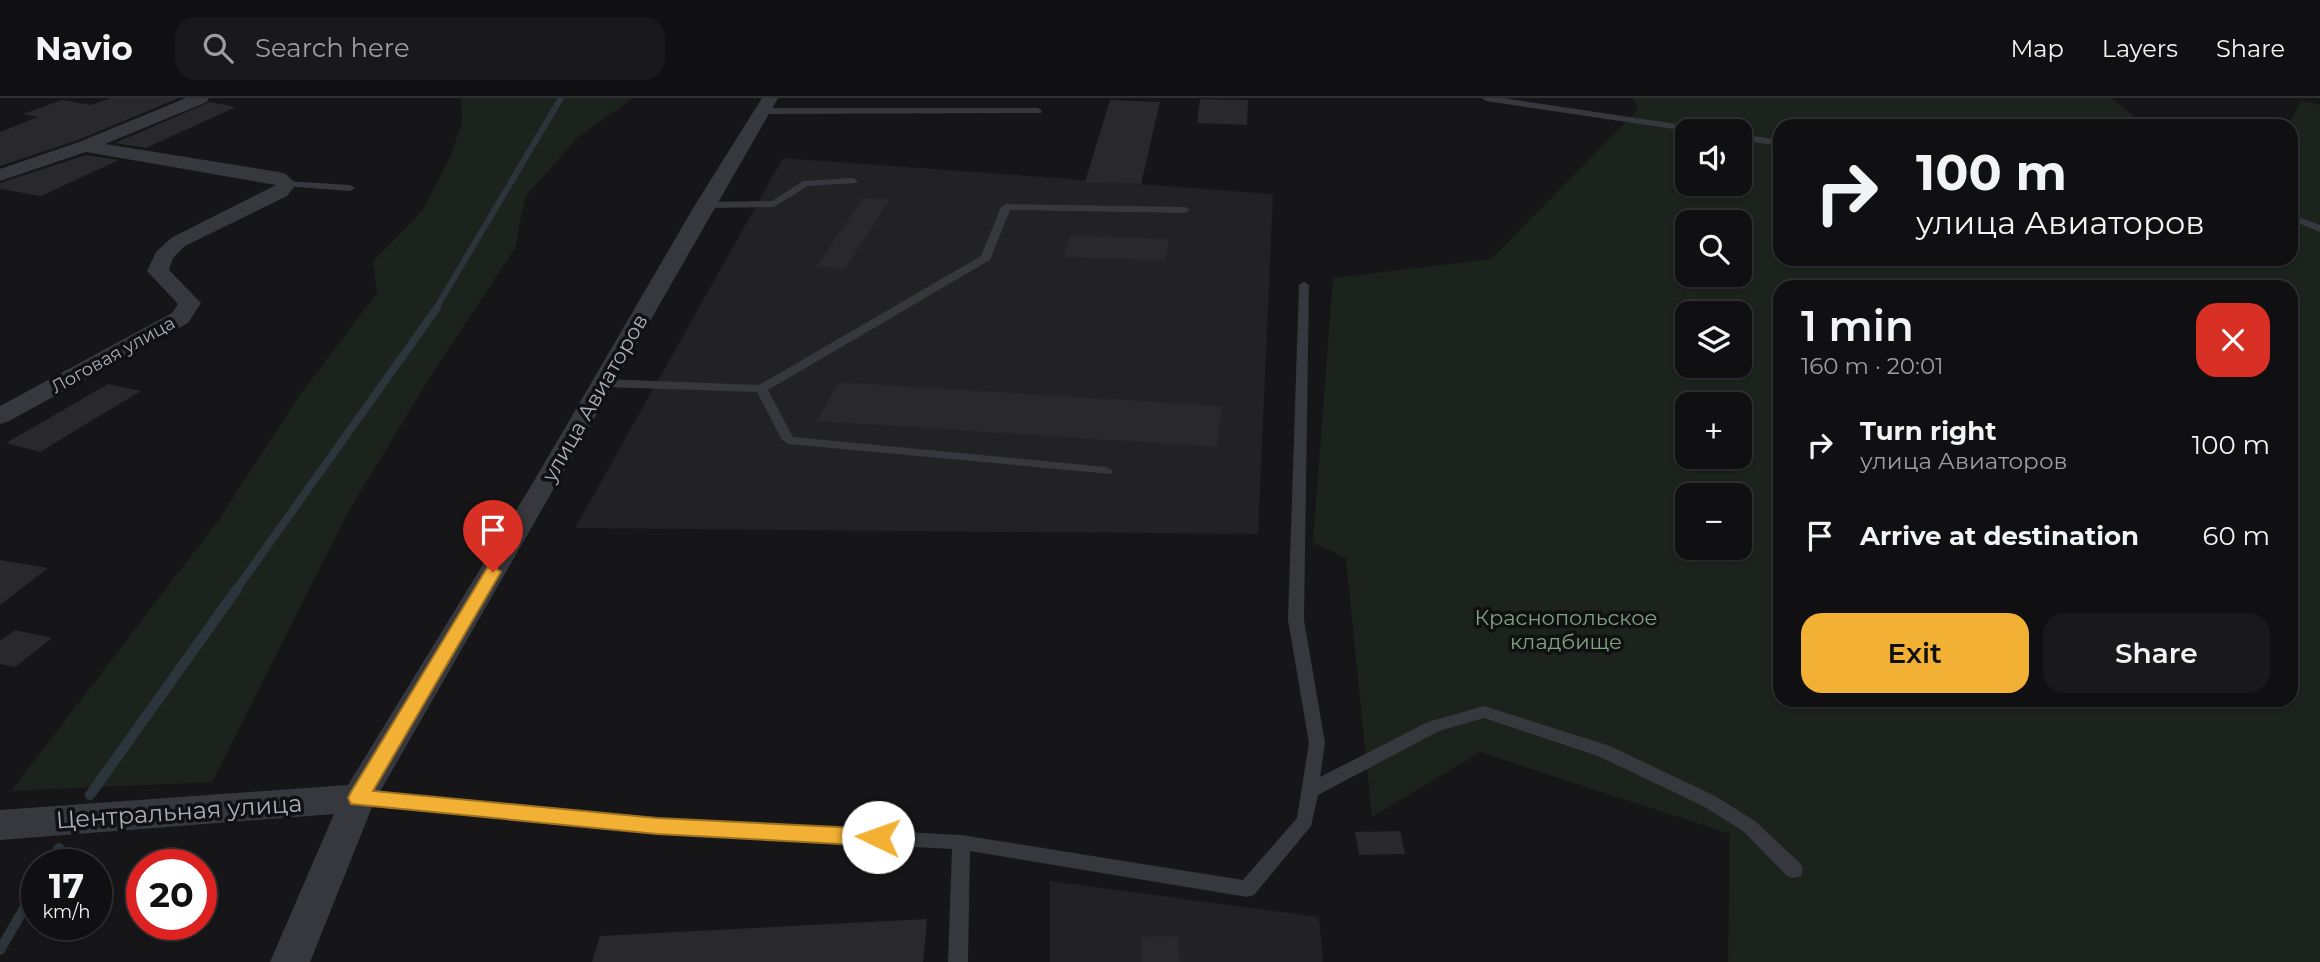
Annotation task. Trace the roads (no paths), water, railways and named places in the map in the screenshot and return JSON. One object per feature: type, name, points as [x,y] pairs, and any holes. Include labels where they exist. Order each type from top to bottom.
[{"type":"street","points":[[0,175],[85,146],[201,98]]},
{"type":"street","name":"улица Авиаторов","points":[[290,962],[358,798],[765,105]]},
{"type":"street","points":[[85,146],[279,178],[287,184]]},
{"type":"street","name":"Логовая улица","points":[[0,416],[180,318],[190,303],[158,271],[163,256],[178,242],[280,192],[287,184]]},
{"type":"street","name":"Центральная улица","points":[[0,825],[358,798]]},
{"type":"lane","points":[[1486,98],[1675,127]]},
{"type":"lane","points":[[765,105],[1038,111]]},
{"type":"lane","points":[[1752,139],[1773,142]]},
{"type":"lane","points":[[705,205],[774,204],[806,183],[853,181]]},
{"type":"lane","points":[[287,184],[350,188]]},
{"type":"lane","points":[[603,383],[761,389],[986,258],[1006,207],[1185,210]]},
{"type":"lane","points":[[2298,220],[2320,229]]},
{"type":"lane","points":[[358,798],[657,826],[961,842],[1247,890],[1305,821],[1317,743],[1296,620],[1304,285]]},
{"type":"lane","points":[[761,389],[788,440],[1105,471]]},
{"type":"lane","points":[[1309,791],[1434,726],[1483,712],[1604,751],[1709,801],[1749,826],[1794,870]]},
{"type":"lane","points":[[958,962],[961,842]]},
{"type":"waterway","points":[[435,310],[561,98]]},
{"type":"waterway","points":[[236,590],[437,308]]},
{"type":"waterway","points":[[90,795],[237,589]]},
{"type":"waterway","points":[[0,950],[21,914]]},
{"type":"park label","name":"Краснопольское кладбище","points":[[1566,630]]}]
